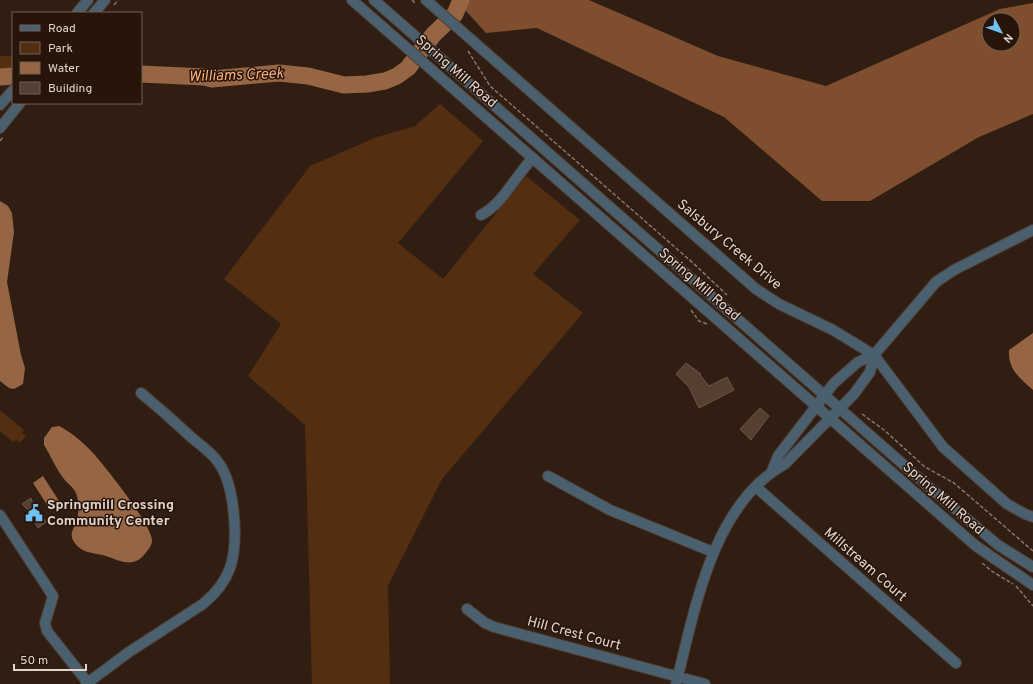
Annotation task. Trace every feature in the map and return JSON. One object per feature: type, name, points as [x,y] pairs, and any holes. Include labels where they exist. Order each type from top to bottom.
[{"type":"street","points":[[78,12],[88,0]]},
{"type":"street","points":[[95,12],[104,0]]},
{"type":"street","name":"Spring Mill Road","points":[[352,0],[533,158],[834,414],[984,533],[1033,567]]},
{"type":"street","name":"Spring Mill Road","points":[[374,0],[820,401],[976,546],[1033,585]]},
{"type":"street","name":"Salsbury Creek Drive","points":[[426,0],[756,289],[779,304],[833,330],[874,355],[943,447],[1007,504],[1033,517]]},
{"type":"street","points":[[0,105],[12,90]]},
{"type":"street","points":[[0,128],[19,104]]},
{"type":"street","points":[[480,215],[490,210],[501,199],[520,171],[533,158]]},
{"type":"street","points":[[772,471],[778,456],[834,383],[858,362],[874,355],[936,282],[954,270],[1033,230]]},
{"type":"street","points":[[677,681],[713,552],[731,519],[772,471],[785,464],[854,394],[870,372],[874,355]]},
{"type":"street","points":[[0,515],[53,596],[45,623],[47,632],[87,683],[129,652],[203,604],[213,595],[226,578],[233,557],[234,508],[229,481],[212,456],[141,393]]},
{"type":"street","points":[[548,476],[610,510],[713,552]]},
{"type":"street","name":"Millstream Court","points":[[756,488],[956,663]]},
{"type":"street","name":"Hill Crest Court","points":[[467,609],[485,623],[494,627],[677,681],[705,684]]},
{"type":"path","points":[[467,50],[476,61],[483,76],[490,86],[693,263],[729,297]]},
{"type":"path","points":[[860,412],[884,430],[925,467],[954,483],[1033,551]]},
{"type":"path","points":[[1025,595],[1033,606]]},
{"type":"green space","points":[[0,56],[12,56],[12,68],[0,82]]},
{"type":"green space","points":[[440,104],[483,141],[398,243],[443,279],[526,176],[580,220],[533,274],[583,313],[442,479],[388,586],[390,684],[312,684],[305,425],[248,376],[281,324],[224,279],[310,166],[377,137],[415,126]]},
{"type":"green space","points":[[0,410],[24,430],[22,433],[26,436],[20,443],[16,440],[13,442],[0,431]]},
{"type":"shaded area","points":[[456,0],[589,0],[718,56],[826,86],[981,17],[981,52],[1021,52],[1021,12],[993,12],[1000,9],[1033,3],[1033,114],[979,137],[870,201],[822,201],[724,117],[537,28],[486,33]]},
{"type":"water","points":[[0,201],[8,206],[12,213],[14,232],[7,282],[21,355],[25,368],[23,384],[14,389],[9,388],[0,381]]},
{"type":"water","points":[[1033,333],[1033,390],[1015,373],[1012,368],[1009,350]]},
{"type":"water","points":[[59,426],[78,438],[94,454],[138,511],[151,534],[152,542],[149,549],[140,559],[132,562],[123,562],[81,549],[72,539],[72,533],[78,514],[77,496],[61,475],[44,445],[44,438],[52,427]]},
{"type":"water","points":[[43,476],[61,504],[51,511],[33,483]]},
{"type":"building","points":[[686,363],[701,374],[700,375],[709,386],[727,377],[734,390],[699,408],[689,387],[676,374]]},
{"type":"building","points":[[760,408],[769,416],[751,440],[740,429]]},
{"type":"building","name":"Springmill Crossing Community Center","points":[[31,498],[34,507],[46,522],[38,528],[28,510],[22,504]]},
{"type":"waterway","name":"Williams Creek","points":[[142,74],[204,77],[212,79],[279,73],[308,76],[344,85],[367,84],[385,81],[397,76],[408,68],[433,35],[455,14],[461,0]]},
{"type":"waterway","name":"Williams Creek","points":[[0,77],[12,76]]},
{"type":"place","name":"Springmill Crossing Community Center","points":[[34,513]]}]
